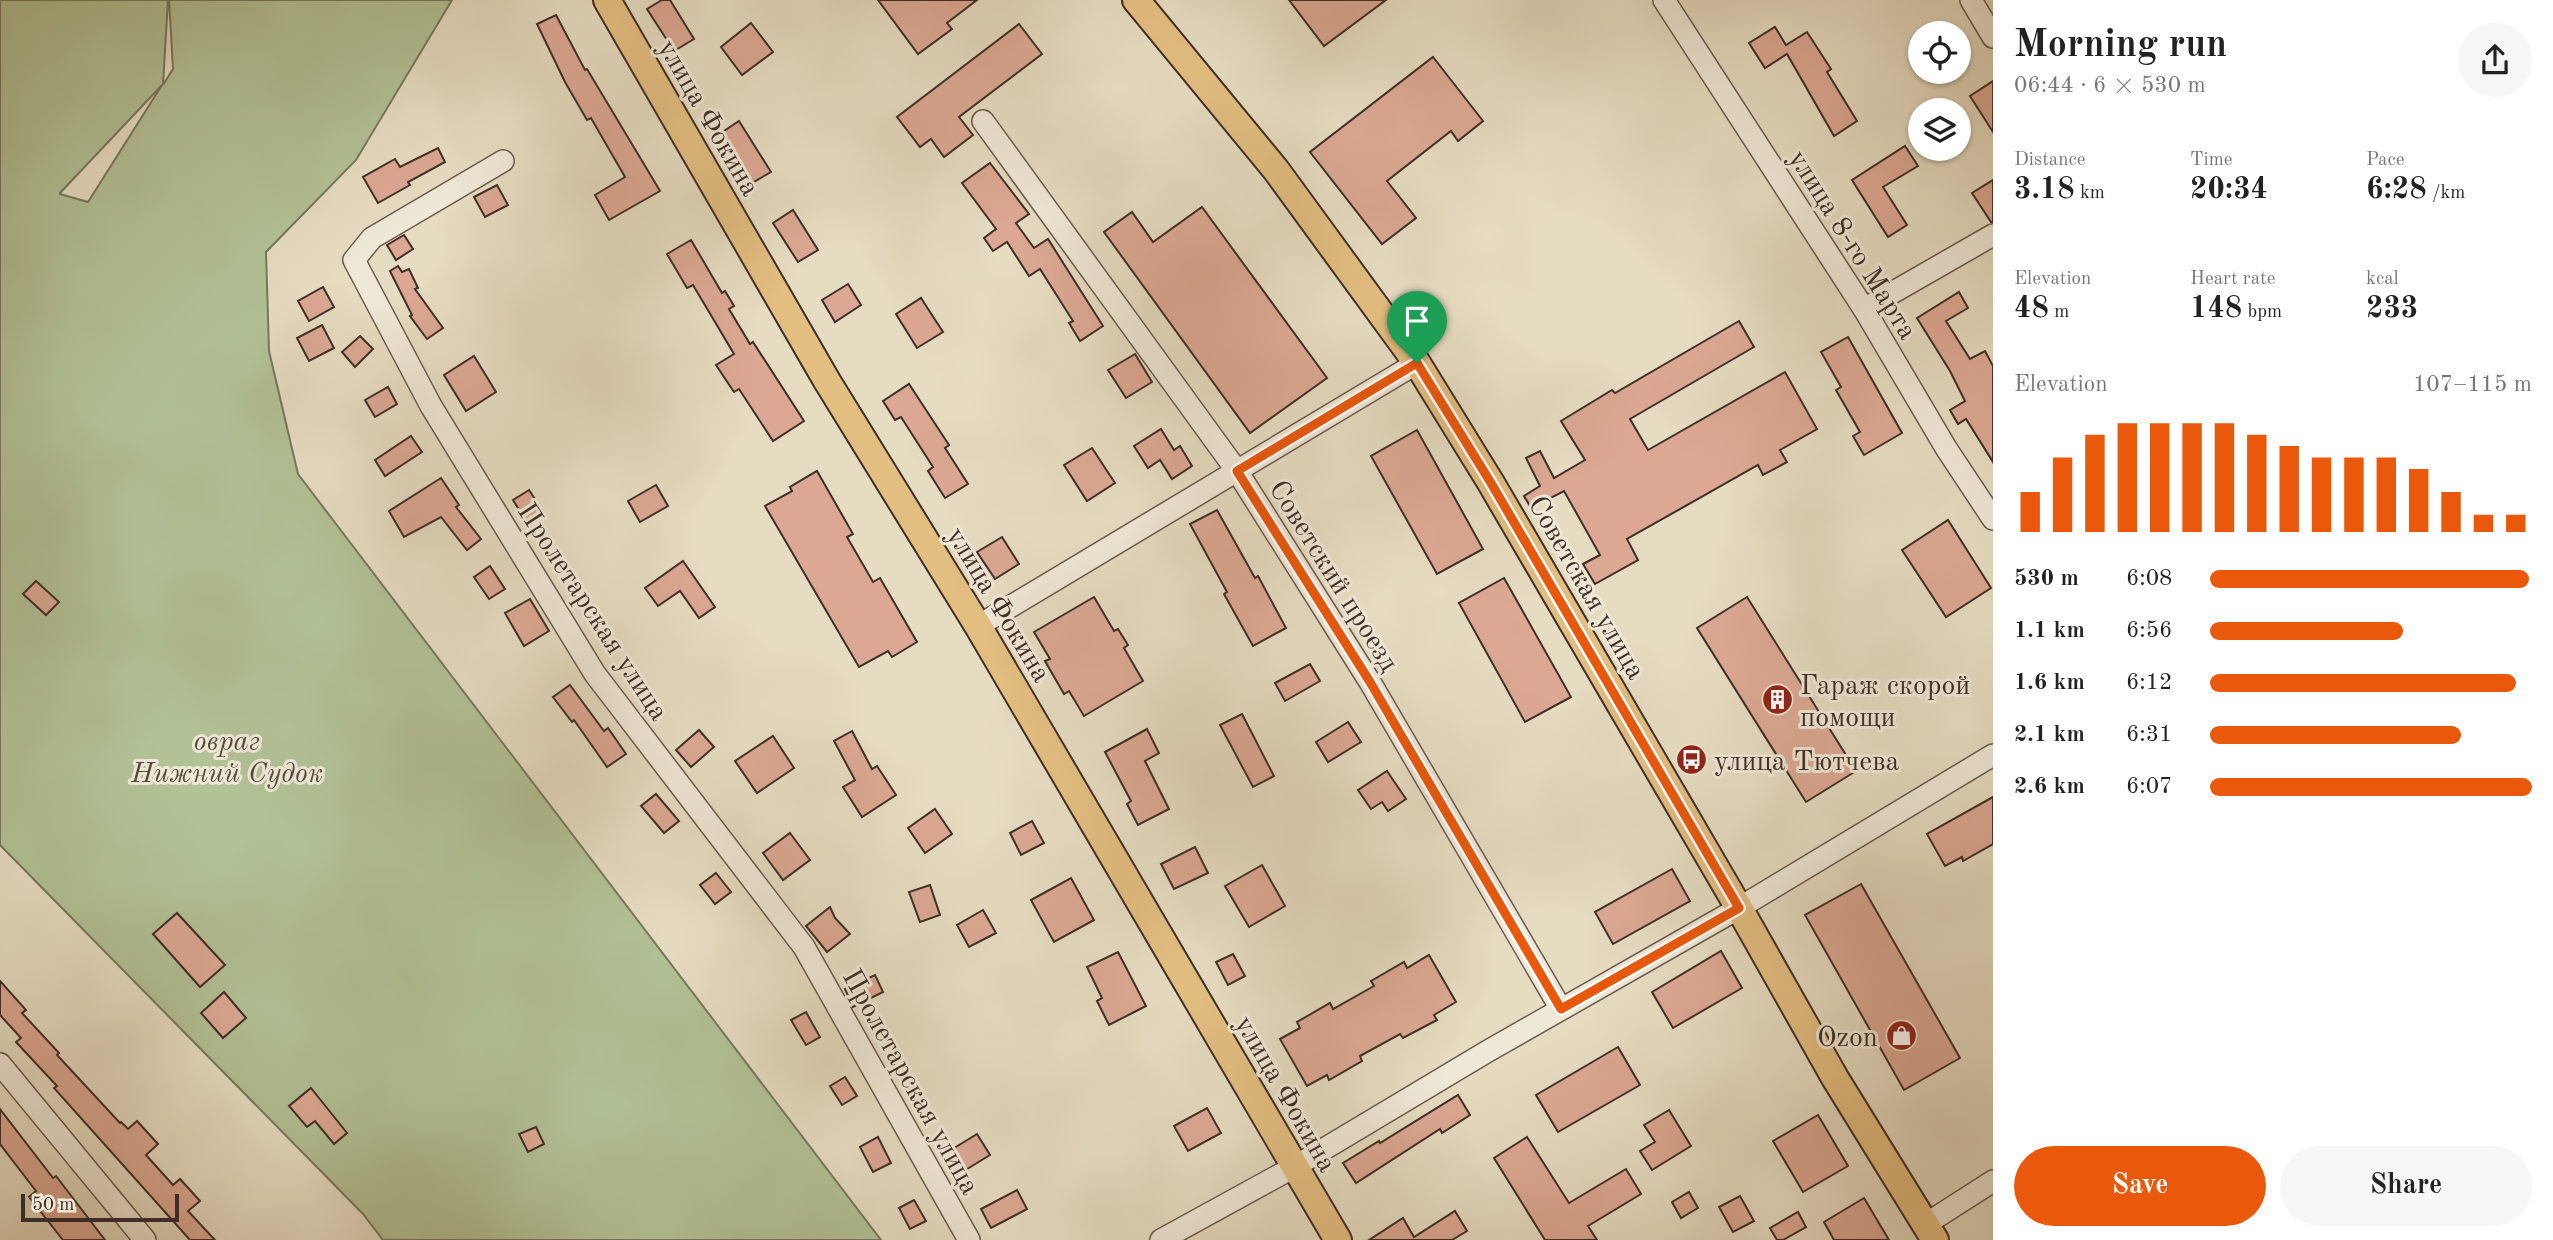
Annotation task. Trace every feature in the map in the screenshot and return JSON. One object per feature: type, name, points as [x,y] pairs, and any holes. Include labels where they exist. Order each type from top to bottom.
[{"type":"main road","name":"улица Фокина","points":[[607,0],[827,380],[978,626],[1338,1240]]},
{"type":"main road","name":"Советская улица","points":[[1136,0],[1276,170],[1417,363],[1491,483],[1835,1078],[1930,1232]]},
{"type":"street","name":"улица 8-го Марта","points":[[1664,0],[1864,309],[1946,448],[1993,519]]},
{"type":"street","points":[[1971,0],[1993,37]]},
{"type":"street","name":"Советский проезд","points":[[984,121],[1237,471],[1370,682],[1561,1009]]},
{"type":"street","name":"Пролетарская улица","points":[[503,161],[372,239],[354,260],[431,406],[595,674],[804,947],[969,1240]]},
{"type":"street","points":[[1864,309],[1993,235]]},
{"type":"street","points":[[978,626],[1417,363]]},
{"type":"street","points":[[1161,1240],[1294,1167],[1561,1009],[1739,908],[1993,755]]},
{"type":"street","points":[[0,1064],[145,1240]]},
{"type":"street","points":[[1930,1232],[1993,1181]]},
{"type":"green space","name":"овраг Нижний Судок","points":[[0,0],[168,0],[163,85],[173,69],[169,0],[452,0],[356,160],[266,252],[269,351],[298,474],[881,1240],[383,1240],[363,1214],[0,845]],"holes":[[[162,85],[88,202],[60,193]]]},
{"type":"building","points":[[662,0],[670,0],[694,39],[674,51],[647,9]]},
{"type":"building","points":[[878,0],[977,0],[947,23],[952,29],[918,54]]},
{"type":"building","points":[[1289,0],[1386,0],[1324,46]]},
{"type":"building","points":[[556,15],[585,70],[587,69],[660,191],[609,220],[595,195],[625,177],[591,118],[587,120],[565,82],[537,24]]},
{"type":"building","points":[[751,23],[773,52],[742,75],[721,47]]},
{"type":"building","points":[[1019,24],[1042,54],[959,117],[973,135],[944,157],[931,139],[920,147],[897,117]]},
{"type":"building","points":[[1775,27],[1786,45],[1807,32],[1831,69],[1827,72],[1857,121],[1834,136],[1787,54],[1765,68],[1749,43]]},
{"type":"building","points":[[1433,57],[1483,121],[1458,141],[1451,131],[1387,181],[1416,218],[1382,244],[1310,152]]},
{"type":"building","points":[[1993,81],[1993,132],[1970,96]]},
{"type":"building","points":[[739,121],[771,172],[752,183],[721,133]]},
{"type":"building","points":[[1905,146],[1908,161],[1915,161],[1918,166],[1883,187],[1907,225],[1888,237],[1852,180]]},
{"type":"building","points":[[438,148],[445,162],[408,182],[410,185],[378,203],[363,177],[395,159],[400,167]]},
{"type":"building","points":[[990,163],[1029,214],[1016,223],[1034,248],[1048,239],[1103,326],[1080,341],[1069,323],[1073,321],[1040,269],[1029,276],[1007,242],[993,251],[984,238],[996,229],[962,183]]},
{"type":"building","points":[[1993,180],[1993,222],[1991,222],[1972,193]]},
{"type":"building","points":[[497,185],[508,205],[485,217],[474,197]]},
{"type":"building","points":[[1202,207],[1327,378],[1250,433],[1104,232],[1132,212],[1153,242]]},
{"type":"building","points":[[793,210],[818,250],[798,262],[773,223]]},
{"type":"building","points":[[404,235],[413,249],[396,260],[387,245]]},
{"type":"building","points":[[691,240],[722,293],[725,291],[734,306],[729,309],[750,344],[753,342],[804,421],[773,441],[739,389],[734,392],[716,365],[734,354],[693,285],[687,288],[667,254]]},
{"type":"building","points":[[398,266],[402,272],[409,269],[418,288],[415,289],[443,328],[427,339],[410,316],[412,315],[390,271]]},
{"type":"building","points":[[848,284],[861,305],[835,322],[822,300]]},
{"type":"building","points":[[323,287],[334,307],[309,321],[298,301]]},
{"type":"building","points":[[1959,292],[1968,308],[1946,321],[1970,359],[1985,351],[1993,366],[1993,462],[1966,419],[1958,424],[1950,410],[1965,401],[1917,318]]},
{"type":"building","points":[[921,298],[943,332],[917,348],[896,314]]},
{"type":"building","points":[[1739,321],[1754,347],[1630,419],[1648,450],[1785,372],[1817,429],[1780,450],[1787,462],[1763,475],[1758,465],[1627,539],[1638,560],[1595,584],[1583,564],[1600,555],[1564,491],[1531,508],[1524,496],[1540,486],[1526,458],[1540,451],[1554,478],[1585,460],[1561,421]]},
{"type":"building","points":[[322,325],[334,348],[309,361],[297,338]]},
{"type":"building","points":[[360,336],[373,349],[355,367],[342,352]]},
{"type":"building","points":[[1848,337],[1902,433],[1864,455],[1853,436],[1860,432],[1836,390],[1841,387],[1821,352]]},
{"type":"building","points":[[1135,354],[1152,382],[1126,398],[1108,370]]},
{"type":"building","points":[[474,356],[496,392],[466,411],[444,375]]},
{"type":"building","points":[[909,384],[949,445],[945,448],[968,484],[945,498],[928,471],[933,467],[901,417],[895,420],[883,401]]},
{"type":"building","points":[[388,387],[397,404],[375,417],[365,400]]},
{"type":"building","points":[[1161,429],[1174,450],[1180,446],[1192,466],[1172,479],[1160,460],[1148,468],[1134,446]]},
{"type":"building","points":[[1417,430],[1483,549],[1437,574],[1371,456]]},
{"type":"building","points":[[411,436],[422,452],[385,476],[375,460]]},
{"type":"building","points":[[1092,448],[1115,483],[1087,501],[1064,465]]},
{"type":"building","points":[[817,471],[853,534],[847,537],[873,582],[880,578],[917,642],[892,657],[888,651],[859,667],[765,506],[792,491],[790,487]]},
{"type":"building","points":[[441,478],[459,505],[456,507],[481,539],[467,550],[441,517],[404,537],[389,511]]},
{"type":"building","points":[[656,485],[668,506],[640,522],[628,501]]},
{"type":"building","points":[[529,490],[543,511],[526,521],[513,500]]},
{"type":"building","points":[[1217,510],[1286,628],[1253,646],[1190,524]]},
{"type":"building","points":[[1948,520],[1991,588],[1946,617],[1902,550]]},
{"type":"building","points":[[1002,537],[1019,564],[995,579],[977,552]]},
{"type":"building","points":[[683,561],[715,607],[699,618],[680,591],[658,606],[645,588]]},
{"type":"building","points":[[490,566],[505,589],[489,599],[474,577]]},
{"type":"building","points":[[1504,578],[1571,697],[1525,722],[1459,603]]},
{"type":"building","points":[[36,581],[59,602],[46,615],[23,594]]},
{"type":"building","points":[[1094,597],[1114,631],[1118,629],[1128,645],[1124,648],[1143,681],[1084,716],[1069,691],[1064,694],[1045,661],[1050,659],[1034,632]]},
{"type":"building","name":"Гараж скорой помощи","points":[[1747,597],[1856,771],[1806,802],[1697,628]]},
{"type":"building","points":[[530,599],[549,631],[524,646],[505,613]]},
{"type":"building","points":[[1310,664],[1320,681],[1285,701],[1275,683]]},
{"type":"building","points":[[570,685],[604,731],[608,728],[626,754],[607,767],[574,720],[572,722],[553,697]]},
{"type":"building","points":[[1242,714],[1274,776],[1253,787],[1220,725]]},
{"type":"building","points":[[1348,722],[1361,742],[1328,762],[1316,742]]},
{"type":"building","points":[[1147,729],[1159,753],[1145,761],[1169,809],[1138,825],[1127,804],[1131,801],[1105,752]]},
{"type":"building","points":[[699,730],[714,747],[691,767],[676,750]]},
{"type":"building","points":[[852,731],[872,769],[877,766],[896,795],[862,817],[843,787],[855,780],[834,741]]},
{"type":"building","points":[[773,736],[794,768],[757,793],[735,761]]},
{"type":"building","points":[[1387,771],[1406,799],[1388,811],[1382,802],[1371,809],[1358,790]]},
{"type":"building","points":[[656,794],[679,821],[664,833],[641,806]]},
{"type":"building","points":[[1993,797],[1993,844],[1963,861],[1962,857],[1945,866],[1927,834]]},
{"type":"building","points":[[935,809],[952,834],[925,853],[908,828]]},
{"type":"building","points":[[1032,821],[1044,843],[1021,855],[1010,833]]},
{"type":"building","points":[[790,833],[810,860],[783,880],[763,853]]},
{"type":"building","points":[[1195,847],[1208,873],[1174,889],[1161,864]]},
{"type":"building","points":[[1262,865],[1285,906],[1249,927],[1225,886]]},
{"type":"building","points":[[1672,869],[1690,901],[1613,944],[1595,912]]},
{"type":"building","points":[[716,873],[731,892],[715,904],[700,885]]},
{"type":"building","points":[[1071,878],[1094,920],[1054,942],[1031,900]]},
{"type":"building","points":[[1861,884],[1960,1058],[1904,1090],[1805,915]]},
{"type":"building","points":[[930,885],[940,915],[920,922],[909,892]]},
{"type":"building","points":[[830,907],[835,918],[850,934],[827,952],[806,926]]},
{"type":"building","points":[[983,910],[996,933],[969,947],[957,925]]},
{"type":"building","points":[[177,913],[225,965],[200,987],[153,934]]},
{"type":"building","points":[[1721,951],[1742,988],[1673,1028],[1652,992]]},
{"type":"building","points":[[1118,952],[1146,1006],[1109,1025],[1097,1001],[1102,998],[1087,967]]},
{"type":"building","points":[[1233,954],[1245,976],[1228,985],[1216,962]]},
{"type":"building","points":[[1429,955],[1456,1002],[1434,1015],[1437,1020],[1403,1038],[1400,1034],[1360,1056],[1362,1061],[1329,1080],[1327,1075],[1307,1086],[1280,1039],[1300,1028],[1297,1022],[1330,1003],[1333,1009],[1374,986],[1371,981],[1404,962],[1407,968]]},
{"type":"building","points":[[875,975],[883,992],[853,1007],[845,989]]},
{"type":"building","points":[[0,981],[26,1010],[22,1013],[59,1053],[57,1055],[120,1123],[128,1129],[137,1121],[158,1144],[146,1155],[173,1185],[180,1179],[200,1201],[188,1211],[215,1240],[190,1240],[54,1088],[57,1086],[16,1042],[21,1038],[0,1015]]},
{"type":"building","points":[[224,992],[246,1018],[223,1038],[201,1013]]},
{"type":"building","points":[[806,1012],[820,1037],[806,1045],[791,1020]]},
{"type":"building","points":[[1618,1047],[1640,1085],[1558,1132],[1536,1095]]},
{"type":"building","points":[[845,1077],[857,1096],[842,1105],[830,1086]]},
{"type":"building","points":[[311,1088],[347,1133],[334,1144],[315,1121],[307,1127],[289,1106]]},
{"type":"building","points":[[1458,1095],[1470,1115],[1442,1133],[1440,1129],[1356,1183],[1343,1163]]},
{"type":"building","points":[[1207,1108],[1221,1133],[1188,1151],[1174,1126]]},
{"type":"building","points":[[0,1109],[105,1240],[63,1240],[29,1197],[36,1191],[0,1144]]},
{"type":"building","points":[[1669,1110],[1691,1146],[1652,1170],[1640,1151],[1655,1142],[1644,1125]]},
{"type":"building","points":[[1818,1115],[1848,1166],[1803,1192],[1773,1141]]},
{"type":"building","points":[[536,1127],[544,1144],[528,1152],[519,1134]]},
{"type":"building","points":[[977,1134],[990,1155],[959,1174],[946,1153]]},
{"type":"building","points":[[878,1137],[891,1163],[873,1172],[860,1147]]},
{"type":"building","points":[[1527,1137],[1569,1203],[1626,1169],[1641,1194],[1588,1226],[1597,1240],[1545,1240],[1494,1158]]},
{"type":"building","points":[[1017,1190],[1027,1209],[991,1228],[981,1209]]},
{"type":"building","points":[[1689,1192],[1698,1208],[1681,1218],[1672,1202]]},
{"type":"building","points":[[1740,1196],[1754,1221],[1733,1232],[1719,1207]]},
{"type":"building","points":[[1864,1198],[1889,1240],[1834,1240],[1824,1222]]},
{"type":"building","points":[[914,1200],[926,1221],[910,1229],[899,1208]]},
{"type":"building","points":[[1455,1211],[1467,1231],[1452,1240],[1369,1240],[1403,1218],[1414,1237]]},
{"type":"building","points":[[1798,1212],[1806,1227],[1783,1240],[1777,1240],[1770,1228]]},
{"type":"place","name":"Гараж скорой помощи","points":[[1777,700]]},
{"type":"place","name":"улица Тютчева","points":[[1691,760]]},
{"type":"place","name":"Ozon","points":[[1901,1036]]},
{"type":"route","points":[[1417,363],[1491,483],[1739,908],[1561,1009],[1370,682],[1237,471],[1417,363]]}]
